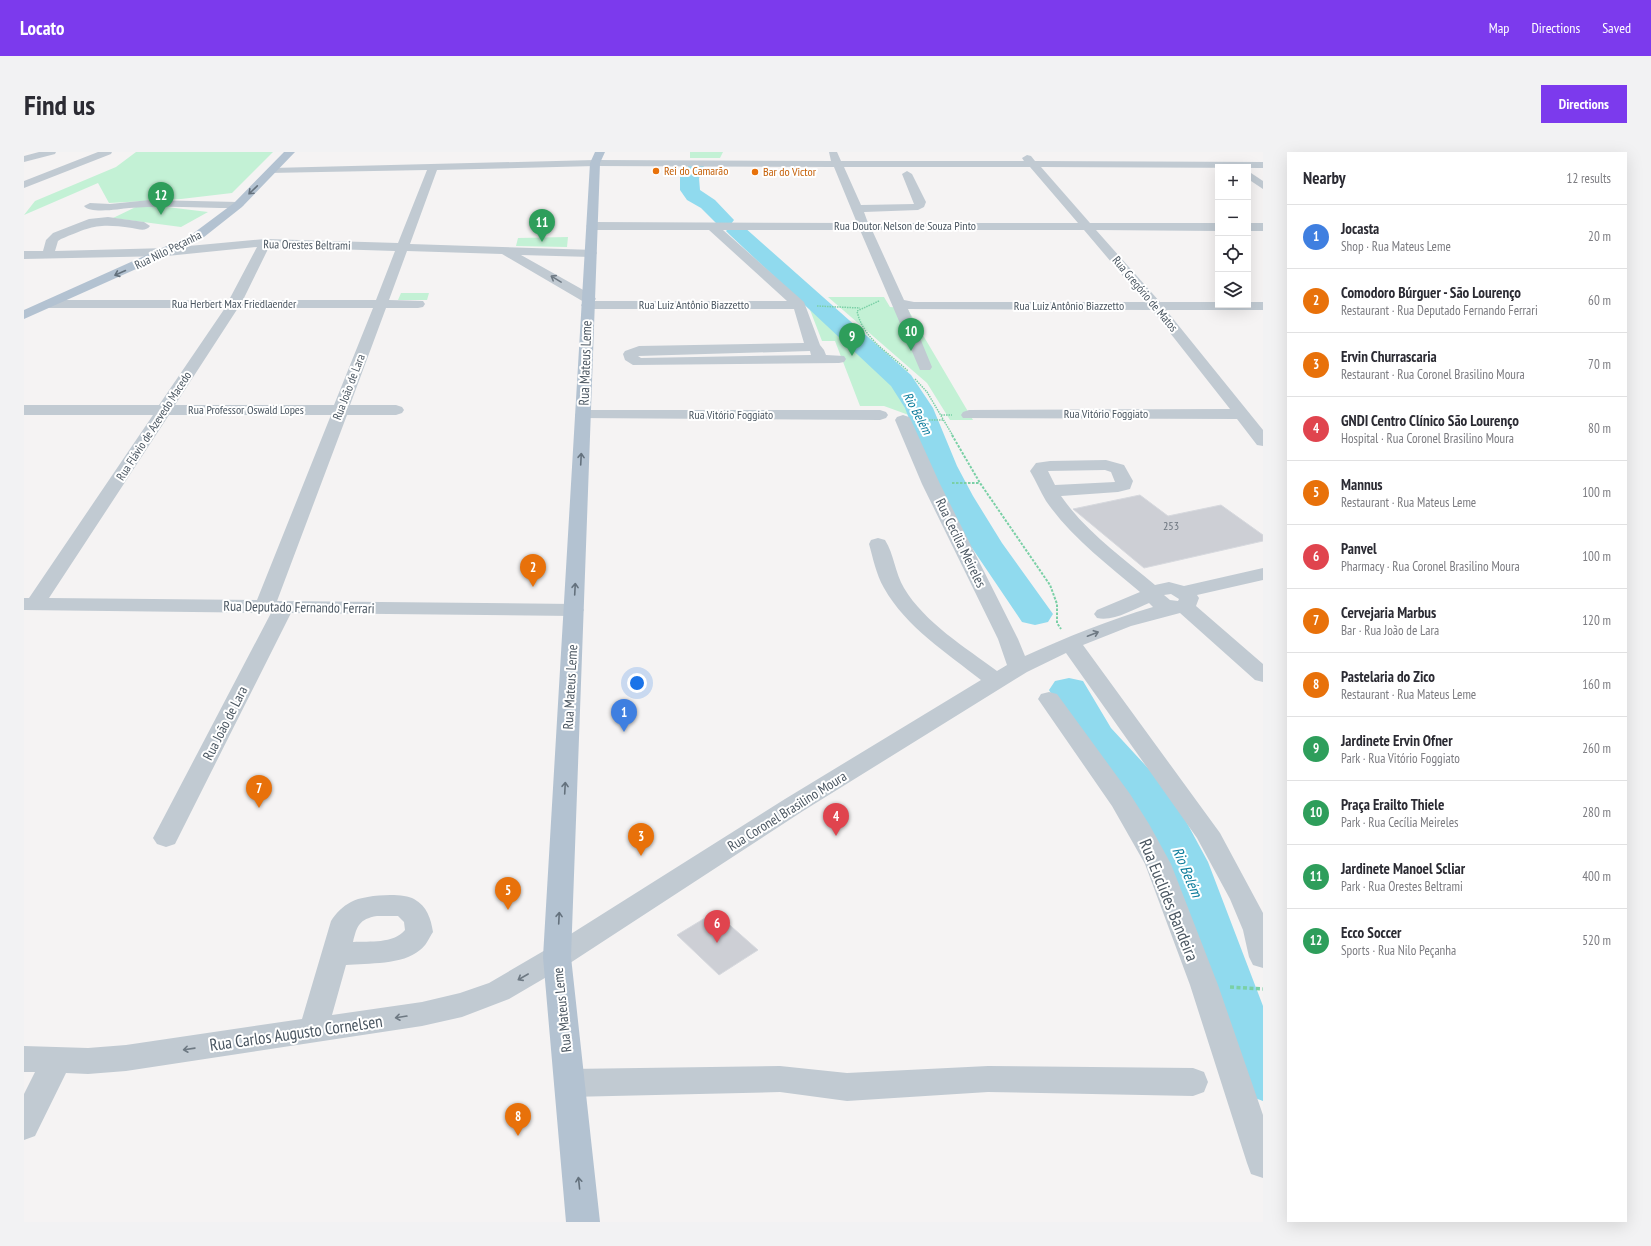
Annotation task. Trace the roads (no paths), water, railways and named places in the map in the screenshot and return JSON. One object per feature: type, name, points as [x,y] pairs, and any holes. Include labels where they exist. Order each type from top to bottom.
[{"type":"main road","name":"Rua Nilo Peçanha","points":[[24,315],[167,252],[205,232],[238,205],[290,152]]},
{"type":"main road","name":"Rua Mateus Leme","points":[[583,1222],[557,957],[588,302],[592,226],[598,158]]},
{"type":"street","points":[[24,159],[51,152]]},
{"type":"street","points":[[24,184],[106,152]]},
{"type":"street","points":[[833,152],[894,298],[899,303],[925,367]]},
{"type":"street","name":"Rua Gregório de Matos","points":[[1022,152],[1156,306],[1263,441]]},
{"type":"street","points":[[420,157],[436,160],[477,159],[536,154]]},
{"type":"street","points":[[1226,156],[1236,164]]},
{"type":"street","points":[[272,171],[432,168],[598,158],[839,164],[1215,166]]},
{"type":"street","points":[[1251,165],[1263,165]]},
{"type":"street","name":"Rua João de Lara","points":[[166,838],[275,607],[340,410],[432,168]]},
{"type":"street","points":[[858,209],[918,208],[920,202],[907,174]]},
{"type":"street","points":[[1251,176],[1263,186]]},
{"type":"street","points":[[90,206],[110,207],[150,203],[238,205]]},
{"type":"street","points":[[48,255],[52,240],[57,236],[89,223],[108,221],[144,226]]},
{"type":"street","name":"Rua Doutor Nelson de Souza Pinto","points":[[592,226],[1215,226]]},
{"type":"street","points":[[712,226],[800,305],[816,353]]},
{"type":"street","points":[[1251,227],[1263,227]]},
{"type":"street","name":"Rua Orestes Beltrami","points":[[24,255],[167,252],[265,243],[591,253]]},
{"type":"street","name":"Rua Flávio de Azevedo Macedo","points":[[30,604],[164,410],[234,304],[265,243]]},
{"type":"street","points":[[503,250],[532,265],[588,302]]},
{"type":"street","name":"Rua Luiz Antônio Biazzetto","points":[[588,302],[800,305]]},
{"type":"street","name":"Rua Luiz Antônio Biazzetto","points":[[899,303],[914,306],[1263,306]]},
{"type":"street","name":"Rua Herbert Max Friedlaender","points":[[50,304],[418,304]]},
{"type":"street","points":[[816,353],[638,362],[630,357],[630,354],[633,351],[639,350],[816,353],[839,359]]},
{"type":"street","name":"Rua Professor Oswald Lopes","points":[[24,410],[396,410]]},
{"type":"street","name":"Rua Vitório Foggiato","points":[[969,415],[1242,414]]},
{"type":"street","name":"Rua Vitório Foggiato","points":[[583,415],[880,415]]},
{"type":"street","name":"Rua Cecília Meireles","points":[[903,420],[931,484],[1008,639],[1019,667]]},
{"type":"street","points":[[1050,491],[1057,503],[1072,520],[1102,549],[1159,591],[1157,600],[1161,603],[1180,602],[1263,675]]},
{"type":"street","points":[[878,544],[893,586],[906,607],[996,681]]},
{"type":"street","name":"Rua Coronel Brasilino Moura","points":[[557,957],[794,805],[1019,667],[1070,643],[1124,622],[1263,574]]},
{"type":"street","name":"Rua Coronel Brasilino Moura","points":[[1019,667],[1043,640],[1159,591]]},
{"type":"street","name":"Rua Deputado Fernando Ferrari","points":[[30,604],[574,610]]},
{"type":"street","points":[[1070,643],[1207,833],[1243,898],[1257,930],[1263,957]]},
{"type":"street","name":"Rua Euclides Bandeira","points":[[1049,699],[1121,800],[1140,830],[1158,864],[1204,985],[1263,1163]]},
{"type":"street","points":[[312,1031],[335,954]]},
{"type":"street","name":"Rua Carlos Augusto Cornelsen","points":[[24,1059],[88,1061],[126,1058],[422,1014],[462,1005],[499,991],[557,957]]},
{"type":"street","points":[[24,1126],[57,1061]]},
{"type":"street","points":[[569,1083],[780,1079],[847,1087],[988,1079],[1193,1082]]},
{"type":"waterway","name":"Rio Belém","points":[[696,169],[689,177],[690,190],[694,196],[708,204],[724,220]]},
{"type":"waterway","name":"Rio Belém","points":[[737,231],[901,381],[919,408],[942,466],[957,496],[987,545],[1035,614]]},
{"type":"waterway","name":"Rio Belém","points":[[1069,690],[1096,737],[1143,790],[1165,823],[1185,862],[1263,1077]]},
{"type":"place","name":"Rei do Camarão","points":[[656,171]]},
{"type":"place","name":"Bar do Victor","points":[[755,172]]},
{"type":"place","name":"Ecco Soccer","points":[[161,215]]},
{"type":"place","name":"Jardinete Manoel Scliar","points":[[542,242]]},
{"type":"place","name":"Praça Erailto Thiele","points":[[911,351]]},
{"type":"place","name":"Jardinete Ervin Ofner","points":[[852,356]]},
{"type":"place","name":"Comodoro Búrguer - São Lourenço","points":[[533,587]]},
{"type":"place","name":"Jocasta","points":[[624,732]]},
{"type":"place","name":"Cervejaria Marbus","points":[[259,808]]},
{"type":"place","name":"GNDI Centro Clínico São Lourenço","points":[[836,836]]},
{"type":"place","name":"Ervin Churrascaria","points":[[641,856]]},
{"type":"place","name":"Mannus","points":[[508,910]]},
{"type":"place","name":"Panvel","points":[[717,943]]},
{"type":"place","name":"Pastelaria do Zico","points":[[518,1136]]}]
